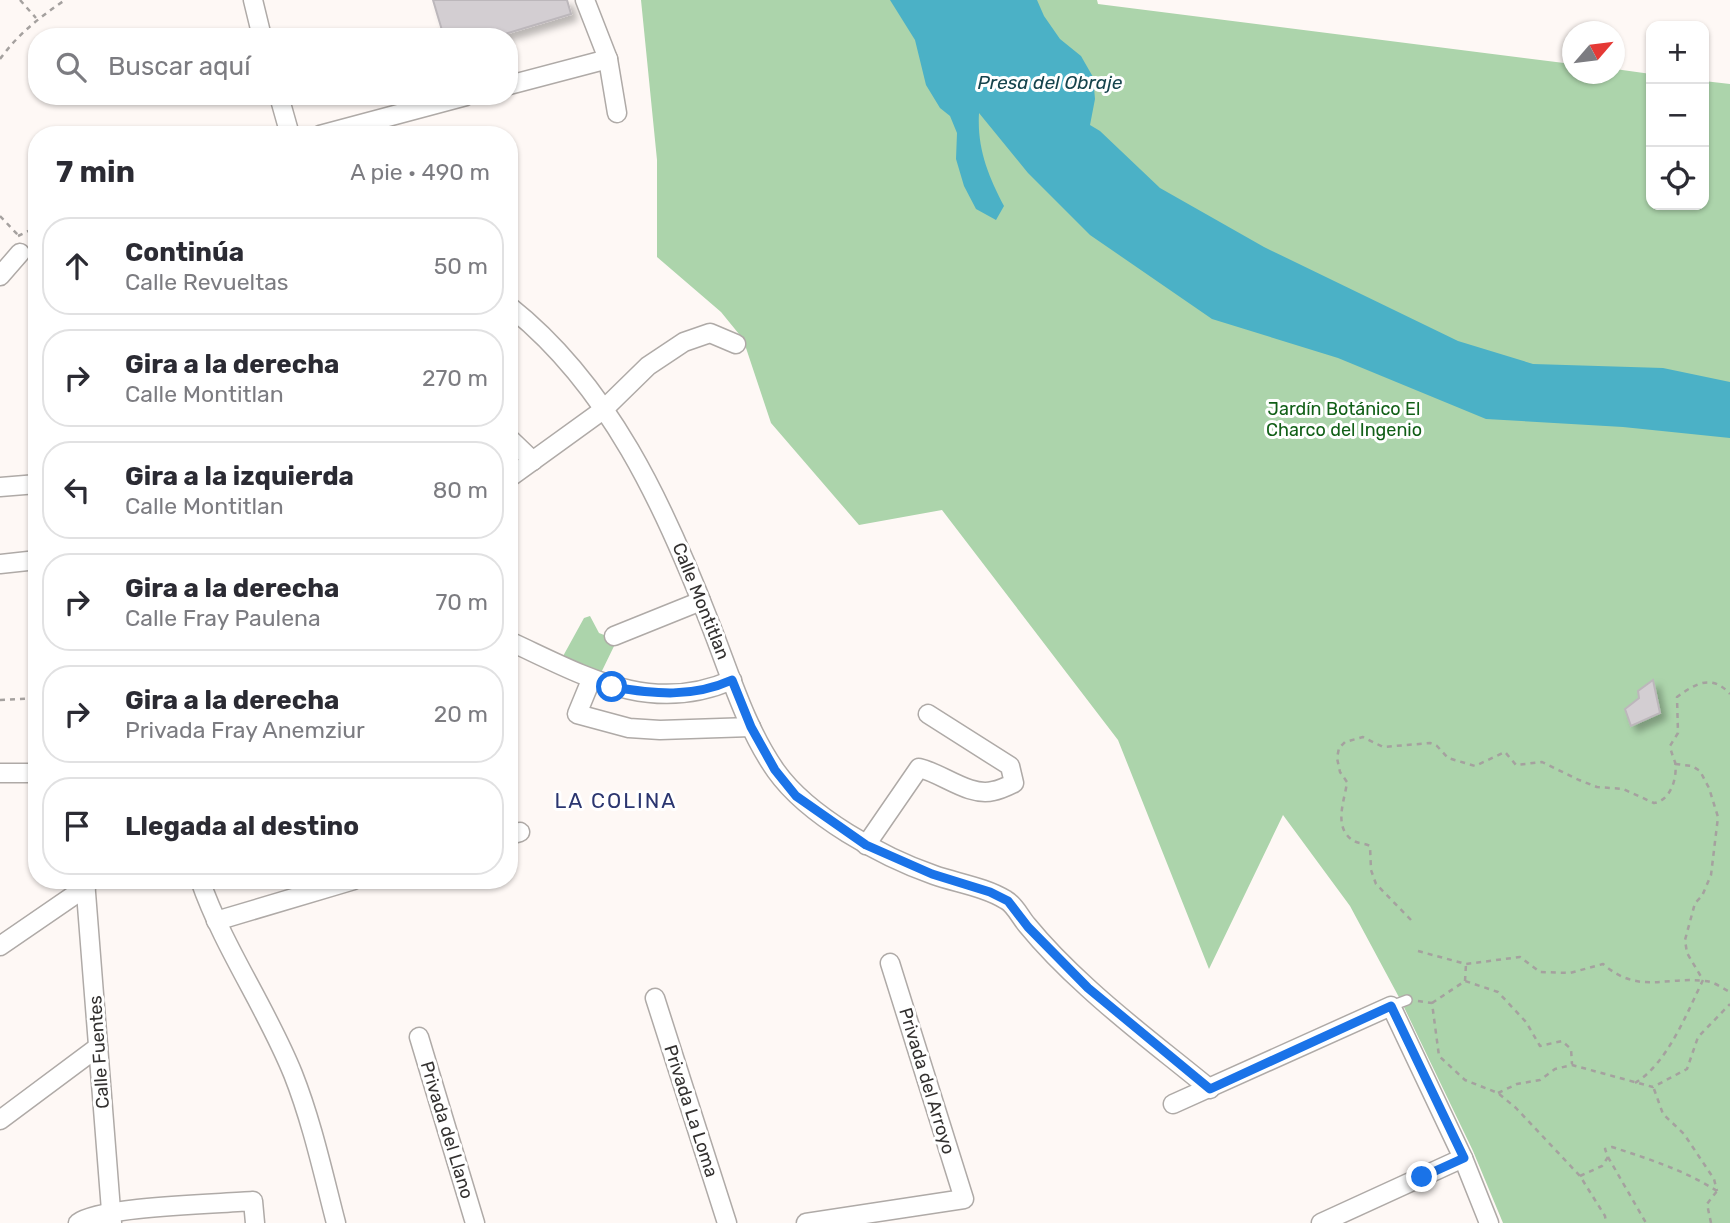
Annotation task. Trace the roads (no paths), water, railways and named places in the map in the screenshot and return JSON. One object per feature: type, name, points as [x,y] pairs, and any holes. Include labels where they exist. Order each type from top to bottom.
[{"type":"street","points":[[253,0],[260,28]]},
{"type":"street","points":[[585,0],[608,59],[617,113]]},
{"type":"street","points":[[518,83],[608,59]]},
{"type":"street","points":[[282,105],[287,126]]},
{"type":"street","points":[[354,126],[432,105]]},
{"type":"street","points":[[0,276],[19,244]]},
{"type":"street","name":"Calle Montitlan","points":[[518,313],[567,361],[638,462],[659,500],[751,727],[775,770],[796,796],[866,845],[932,874],[990,892],[1008,901],[1028,927],[1088,988],[1210,1089]]},
{"type":"street","points":[[518,472],[603,410],[648,366],[684,342],[710,333],[736,344]]},
{"type":"street","points":[[518,447],[533,461]]},
{"type":"street","points":[[0,487],[28,485]]},
{"type":"street","points":[[0,564],[28,561]]},
{"type":"street","points":[[614,636],[701,601]]},
{"type":"street","points":[[518,645],[591,680],[612,687],[681,694],[710,690],[732,680]]},
{"type":"street","points":[[591,680],[577,714],[629,728],[660,730],[751,727]]},
{"type":"street","points":[[866,845],[919,768],[958,786],[990,793],[1014,783],[1010,766],[928,714]]},
{"type":"street","points":[[0,773],[28,773]]},
{"type":"street","points":[[0,946],[79,889]]},
{"type":"street","name":"Calle Fuentes","points":[[86,889],[111,1218]]},
{"type":"street","points":[[204,889],[216,921],[293,1073],[336,1223]]},
{"type":"street","points":[[216,921],[324,889]]},
{"type":"street","name":"Privada del Arroyo","points":[[806,1223],[964,1199],[890,962]]},
{"type":"street","name":"Privada La Loma","points":[[655,998],[727,1223]]},
{"type":"street","points":[[1173,1104],[1399,1003],[1489,1223]]},
{"type":"street","name":"Privada del Llano","points":[[419,1037],[475,1223]]},
{"type":"street","points":[[0,1120],[98,1047]]},
{"type":"street","points":[[1321,1223],[1464,1158]]},
{"type":"street","points":[[78,1223],[85,1218],[111,1218],[253,1201],[256,1223]]},
{"type":"water","name":"Presa del Obraje","points":[[890,0],[1037,0],[1060,39],[1081,56],[1093,77],[1095,99],[1090,125],[1100,131],[1160,188],[1264,247],[1458,341],[1533,364],[1663,368],[1730,382],[1730,438],[1623,427],[1486,419],[1338,358],[1212,319],[1090,235],[1028,173],[979,113],[980,138],[985,161],[1004,206],[996,220],[976,209],[964,186],[956,159],[957,133],[950,116],[940,108],[926,85],[915,40]]},
{"type":"district","name":"LA COLINA","points":[[616,800]]},
{"type":"park label","name":"Jardín Botánico El Charco del Ingenio","points":[[1344,419]]}]
